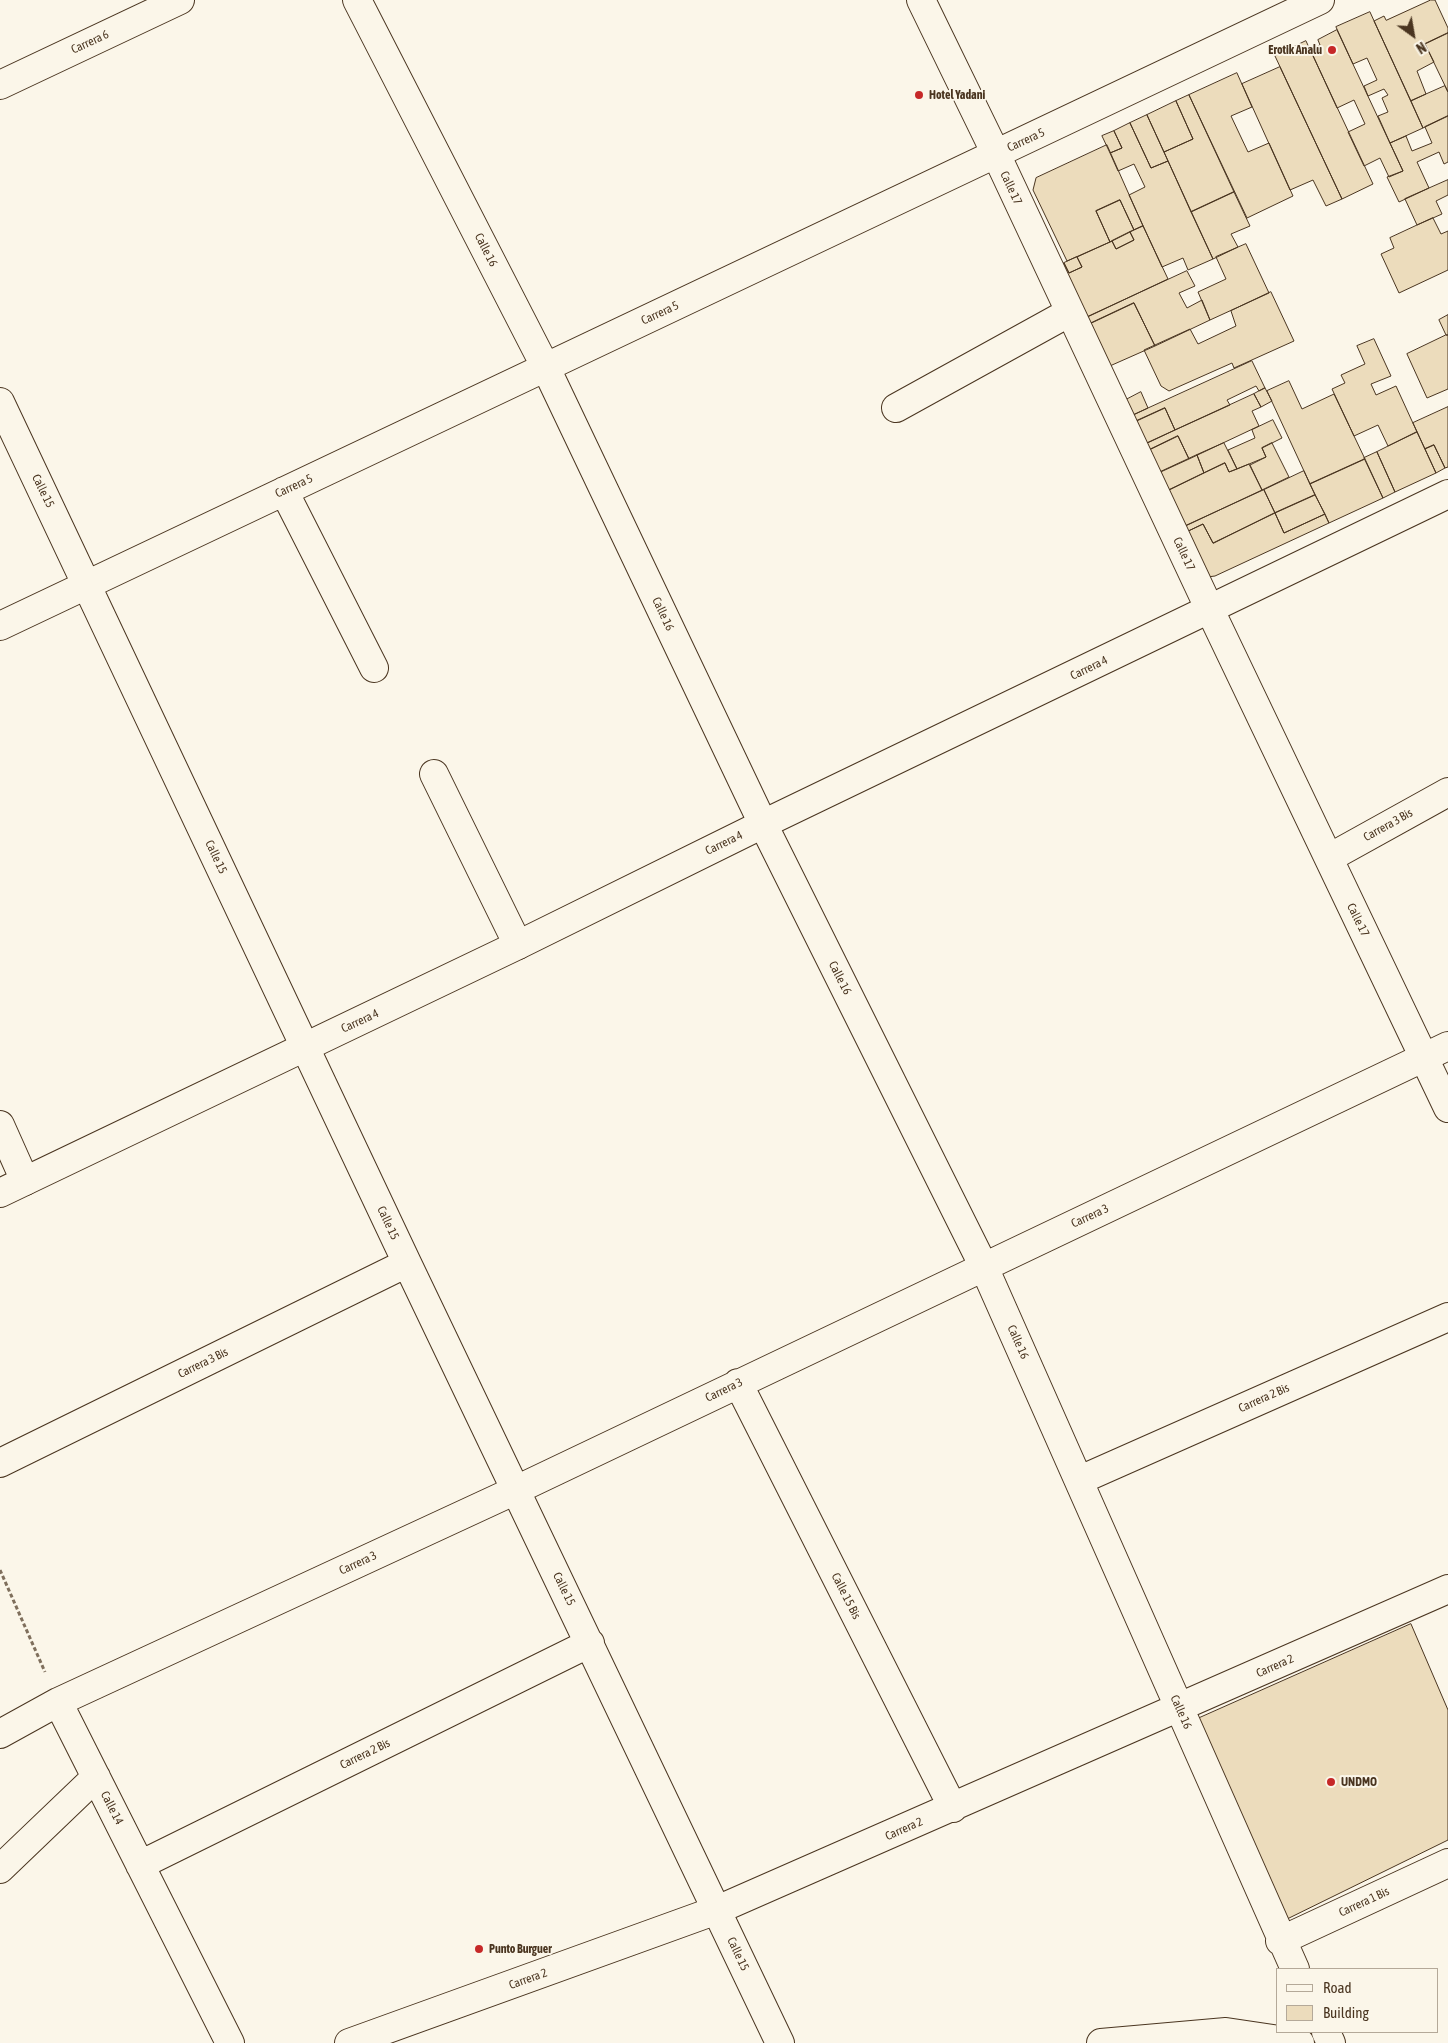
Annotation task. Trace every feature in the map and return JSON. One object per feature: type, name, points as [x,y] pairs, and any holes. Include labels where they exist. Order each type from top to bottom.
[{"type":"street","name":"Carrera 6","points":[[0,85],[180,0]]},
{"type":"street","name":"Calle 16","points":[[357,0],[546,368],[763,824],[984,1267],[1080,1480],[1280,1940],[1294,1968]]},
{"type":"street","name":"Calle 17","points":[[920,0],[996,154],[1210,610],[1329,858],[1436,1052],[1448,1108]]},
{"type":"street","name":"Carrera 5","points":[[0,626],[1320,0]]},
{"type":"street","points":[[896,408],[1070,312]]},
{"type":"street","name":"Calle 15","points":[[0,402],[407,1263],[780,2043]]},
{"type":"street","points":[[284,491],[374,668]]},
{"type":"street","name":"Carrera 4","points":[[0,1193],[518,945],[763,824],[1448,494]]},
{"type":"street","points":[[434,774],[518,945]]},
{"type":"street","name":"Carrera 3 Bis","points":[[1329,858],[1448,792]]},
{"type":"street","name":"Carrera 3","points":[[0,1734],[58,1702],[516,1490],[1436,1052]]},
{"type":"street","points":[[0,1125],[25,1181]]},
{"type":"street","name":"Carrera 3 Bis","points":[[0,1463],[407,1263]]},
{"type":"street","name":"Carrera 2 Bis","points":[[1080,1480],[1448,1317]]},
{"type":"street","name":"Calle 15 Bis","points":[[738,1384],[953,1808]]},
{"type":"street","name":"Carrera 2","points":[[350,2043],[717,1910],[1448,1589]]},
{"type":"street","name":"Carrera 2 Bis","points":[[140,1865],[590,1643]]},
{"type":"street","name":"Calle 14","points":[[58,1702],[230,2043]]},
{"type":"street","points":[[0,1869],[96,1777]]},
{"type":"street","name":"Carrera 1 Bis","points":[[1280,1940],[1448,1863]]},
{"type":"street","points":[[1101,2043],[1226,2032],[1300,2043]]},
{"type":"path","points":[[0,1570],[58,1702]]},
{"type":"building","points":[[1431,0],[1435,0],[1448,28],[1448,33],[1425,44],[1434,62],[1417,71],[1426,94],[1411,101],[1374,21],[1384,16],[1386,20]]},
{"type":"building","points":[[1370,12],[1423,128],[1390,143],[1378,116],[1388,112],[1382,98],[1388,95],[1384,89],[1368,96],[1364,86],[1377,80],[1367,58],[1353,64],[1336,27]]},
{"type":"building","points":[[1337,30],[1403,171],[1389,177],[1380,158],[1364,166],[1348,132],[1365,124],[1354,100],[1337,108],[1310,49],[1320,45],[1318,40]]},
{"type":"building","points":[[1448,33],[1448,92],[1425,44]]},
{"type":"building","points":[[1306,41],[1373,184],[1342,199],[1275,56]]},
{"type":"building","points":[[1280,67],[1342,199],[1326,206],[1313,180],[1290,190],[1242,84]]},
{"type":"building","points":[[1237,73],[1252,107],[1231,116],[1248,152],[1269,143],[1293,196],[1247,218],[1189,95]]},
{"type":"building","points":[[1445,86],[1448,92],[1448,116],[1423,128],[1411,101]]},
{"type":"building","points":[[1189,95],[1234,192],[1191,212],[1164,152],[1193,139],[1176,101]]},
{"type":"building","points":[[1176,101],[1193,139],[1164,152],[1147,115]]},
{"type":"building","points":[[1147,115],[1168,161],[1151,168],[1130,123]]},
{"type":"building","points":[[1448,116],[1448,162],[1444,164],[1439,152],[1417,162],[1429,188],[1399,202],[1387,177],[1403,171],[1390,143],[1406,136],[1412,151],[1432,143],[1425,127]]},
{"type":"building","points":[[1130,123],[1151,168],[1168,161],[1213,259],[1188,270],[1183,258],[1162,267],[1129,195],[1145,187],[1134,164],[1118,171],[1110,153],[1122,148],[1114,131]]},
{"type":"building","points":[[1114,131],[1122,148],[1110,153],[1102,136]]},
{"type":"building","points":[[1107,145],[1143,226],[1134,230],[1120,200],[1096,211],[1110,242],[1067,261],[1033,190],[1036,178]]},
{"type":"building","points":[[1448,180],[1448,195],[1436,201],[1442,214],[1417,225],[1405,199]]},
{"type":"building","points":[[1234,192],[1250,226],[1231,234],[1238,247],[1213,259],[1191,212]]},
{"type":"building","points":[[1120,200],[1134,230],[1110,242],[1096,211]]},
{"type":"building","points":[[1433,218],[1441,234],[1448,231],[1448,270],[1399,293],[1381,254],[1394,248],[1390,238]]},
{"type":"building","points":[[1143,226],[1168,279],[1081,320],[1055,267],[1064,263],[1069,273],[1082,267],[1077,257],[1112,241],[1116,249],[1134,240],[1130,232]]},
{"type":"building","points":[[1130,232],[1134,240],[1116,249],[1112,241]]},
{"type":"building","points":[[1246,244],[1269,293],[1210,320],[1198,292],[1226,279],[1216,257]]},
{"type":"building","points":[[1077,257],[1082,267],[1069,273],[1064,263]]},
{"type":"building","points":[[1187,271],[1195,286],[1179,293],[1187,308],[1202,300],[1210,320],[1155,346],[1134,303],[1083,327],[1081,320]]},
{"type":"building","points":[[1271,292],[1294,341],[1234,368],[1232,363],[1169,391],[1161,386],[1144,350],[1190,329],[1198,344],[1236,326],[1231,311]]},
{"type":"building","points":[[1134,303],[1155,346],[1103,369],[1083,327]]},
{"type":"building","points":[[1448,315],[1448,335],[1446,335],[1439,320]]},
{"type":"building","points":[[1448,335],[1448,389],[1427,398],[1407,354]]},
{"type":"building","points":[[1374,339],[1391,376],[1371,384],[1376,395],[1396,386],[1417,432],[1388,446],[1378,425],[1354,436],[1332,389],[1345,383],[1341,375],[1365,364],[1357,346]]},
{"type":"building","points":[[1252,361],[1265,388],[1259,391],[1256,386],[1227,400],[1230,405],[1175,430],[1165,408],[1130,424],[1127,418]]},
{"type":"building","points":[[1289,381],[1302,409],[1334,394],[1365,459],[1310,484],[1267,391]]},
{"type":"building","points":[[1265,388],[1272,401],[1261,407],[1254,394]]},
{"type":"building","points":[[1141,392],[1148,408],[1127,418],[1120,403]]},
{"type":"building","points":[[1254,394],[1261,407],[1252,411],[1259,426],[1189,459],[1178,436],[1143,453],[1141,446]]},
{"type":"building","points":[[1448,407],[1448,467],[1445,468],[1434,445],[1425,449],[1413,423]]},
{"type":"building","points":[[1165,408],[1175,430],[1141,446],[1130,424]]},
{"type":"building","points":[[1273,420],[1282,438],[1262,448],[1266,457],[1237,469],[1228,450],[1255,438],[1252,430]]},
{"type":"building","points":[[1417,432],[1436,473],[1395,492],[1377,452]]},
{"type":"building","points":[[1178,436],[1189,459],[1154,475],[1143,453]]},
{"type":"building","points":[[1224,443],[1237,469],[1229,472],[1225,463],[1204,473],[1197,455]]},
{"type":"building","points":[[1272,443],[1289,477],[1262,490],[1250,465],[1266,457],[1262,448]]},
{"type":"building","points":[[1434,445],[1445,468],[1436,473],[1425,449]]},
{"type":"building","points":[[1377,452],[1395,492],[1383,498],[1364,458]]},
{"type":"building","points":[[1197,455],[1204,473],[1163,493],[1154,475]]},
{"type":"building","points":[[1365,459],[1383,498],[1329,523],[1310,484]]},
{"type":"building","points":[[1225,463],[1229,472],[1249,464],[1262,490],[1179,529],[1163,493]]},
{"type":"building","points":[[1304,471],[1315,495],[1275,513],[1264,490]]},
{"type":"building","points":[[1264,490],[1275,513],[1213,543],[1203,524],[1182,534],[1179,529]]},
{"type":"building","points":[[1315,495],[1325,514],[1284,533],[1275,513]]},
{"type":"building","points":[[1275,513],[1284,533],[1325,514],[1329,523],[1215,576],[1207,577],[1182,534],[1203,524],[1213,543]]},
{"type":"building","name":"UNDMO","points":[[1411,1624],[1448,1710],[1448,1840],[1283,1921],[1186,1724]]},
{"type":"place","name":"Erotik Analu","points":[[1332,50]]},
{"type":"place","name":"Hotel Yadani","points":[[919,95]]},
{"type":"place","name":"UNDMO","points":[[1331,1782]]},
{"type":"place","name":"Punto Burguer","points":[[479,1949]]}]
